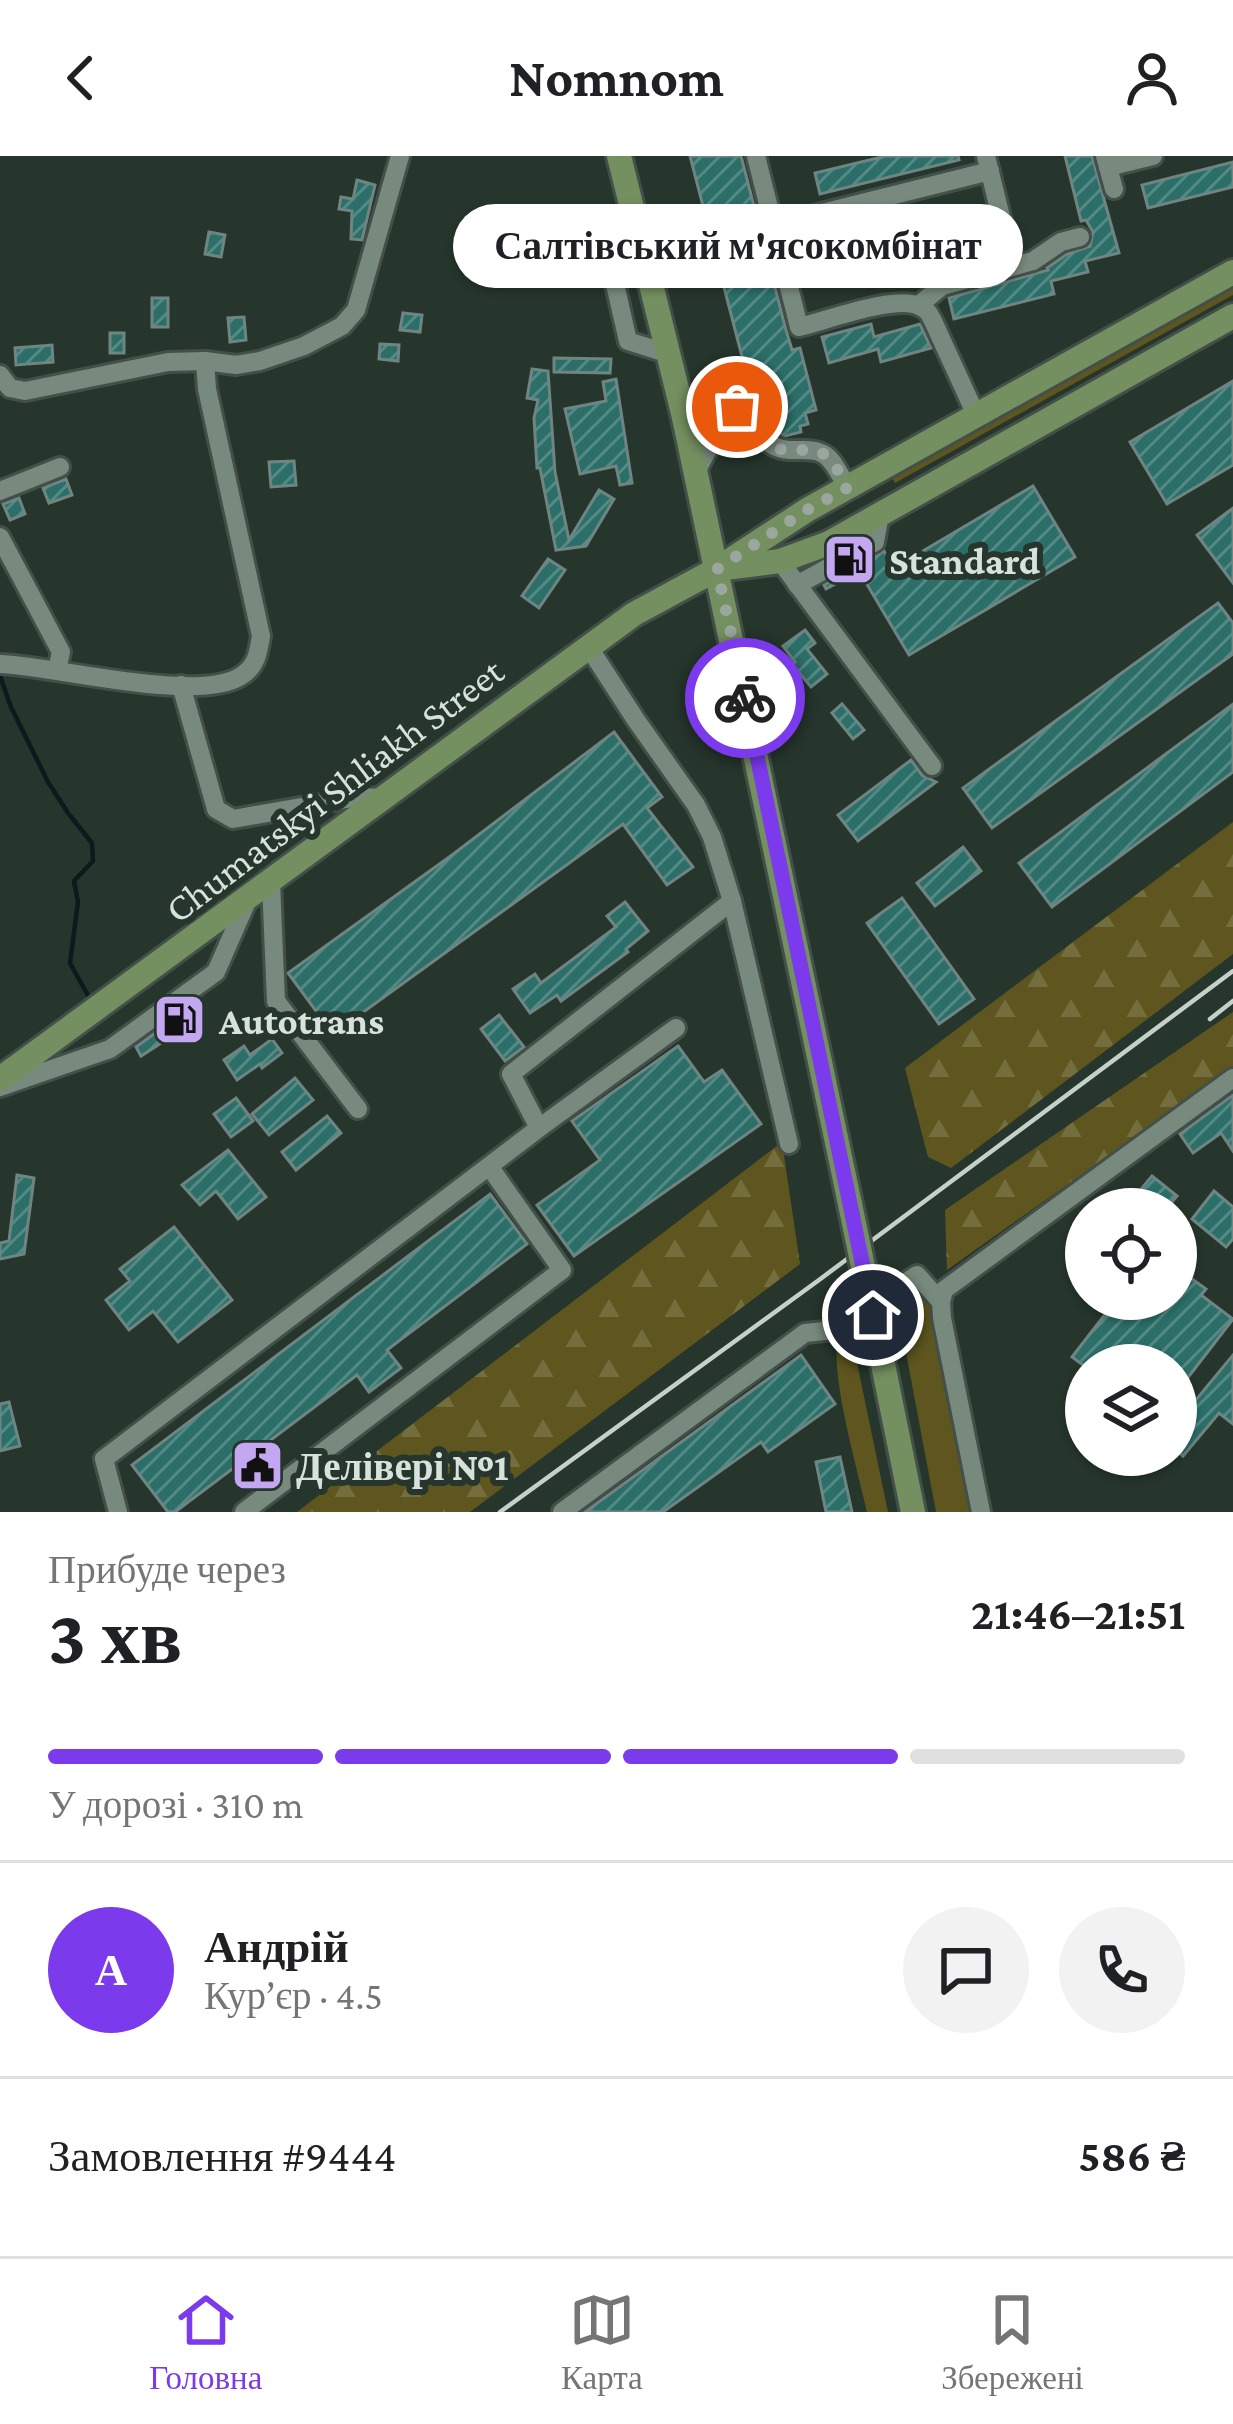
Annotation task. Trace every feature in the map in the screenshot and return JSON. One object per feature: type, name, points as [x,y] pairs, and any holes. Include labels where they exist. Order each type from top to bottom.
[{"type":"main road","points":[[619,156],[696,472],[913,1512]]},
{"type":"main road","name":"Chumatskyi Shliakh Street","points":[[0,1083],[653,602],[717,569],[807,510],[1233,272]]},
{"type":"main road","name":"Chumatskyi Shliakh Street","points":[[717,569],[780,561],[829,543],[1233,316]]},
{"type":"main road","points":[[854,484],[880,514]]},
{"type":"street","points":[[0,375],[10,388],[25,391],[168,362],[260,361],[342,326],[356,310],[400,156]]},
{"type":"street","points":[[756,156],[799,327],[886,305],[919,305],[928,311],[976,416]]},
{"type":"street","points":[[1114,189],[1107,161],[1153,156]]},
{"type":"street","points":[[774,225],[988,164],[1013,266]]},
{"type":"street","points":[[636,226],[612,271],[628,340],[669,354]]},
{"type":"street","points":[[919,305],[942,286],[1033,261],[1061,242],[1079,237]]},
{"type":"street","points":[[0,664],[200,687],[229,682],[245,674],[257,659],[261,636],[207,388],[206,361]]},
{"type":"street","points":[[696,472],[726,416],[737,407],[749,412],[757,432],[773,446],[826,455],[854,484]]},
{"type":"street","points":[[0,490],[60,467]]},
{"type":"street","points":[[797,585],[875,542],[880,514]]},
{"type":"street","points":[[0,537],[61,652],[57,670]]},
{"type":"street","points":[[780,561],[932,766]]},
{"type":"street","points":[[588,646],[696,805],[712,837],[733,901],[789,1144]]},
{"type":"street","points":[[182,686],[216,809],[233,819],[358,797],[385,798]]},
{"type":"street","points":[[271,883],[276,1001],[358,1109]]},
{"type":"street","points":[[0,1083],[110,1049],[216,972],[248,899]]},
{"type":"street","points":[[539,1128],[511,1074],[733,901]]},
{"type":"street","points":[[118,1512],[104,1459],[676,1028]]},
{"type":"street","points":[[980,1512],[941,1302],[944,1290],[1233,1078]]},
{"type":"street","points":[[244,1512],[562,1270],[488,1166]]},
{"type":"street","points":[[562,1512],[805,1333],[834,1330],[917,1275],[941,1302]]},
{"type":"green space","points":[[1233,281],[1233,295],[895,483],[888,472]]},
{"type":"green space","points":[[1233,822],[1233,954],[951,1168],[928,1157],[905,1068]]},
{"type":"green space","points":[[1233,1012],[1233,1067],[947,1270],[945,1210]]},
{"type":"green space","points":[[782,1142],[800,1264],[470,1512],[297,1512]]},
{"type":"green space","points":[[900,1291],[919,1293],[933,1310],[973,1512],[936,1512],[898,1310]]},
{"type":"green space","points":[[850,1329],[888,1512],[867,1512],[845,1420],[837,1348],[840,1333]]},
{"type":"building","points":[[690,156],[741,156],[786,330],[792,350],[800,348],[816,410],[805,413],[808,424],[800,426],[801,432],[785,436],[775,430],[759,369],[746,372]]},
{"type":"building","points":[[886,156],[958,156],[959,160],[820,194],[815,173]]},
{"type":"building","points":[[1065,156],[1092,156],[1119,253],[1085,261],[1088,272],[1051,281],[1054,294],[954,319],[949,298],[1048,270],[1067,254],[1090,246],[1093,232],[1086,220],[1081,221]]},
{"type":"building","points":[[1233,162],[1233,187],[1148,208],[1142,185]]},
{"type":"building","points":[[357,180],[375,185],[362,240],[351,239],[352,211],[339,209],[341,197],[353,199]]},
{"type":"building","points":[[209,232],[225,235],[221,257],[205,254]]},
{"type":"building","points":[[152,298],[168,298],[168,327],[152,327]]},
{"type":"building","points":[[403,313],[422,315],[420,332],[400,330]]},
{"type":"building","points":[[244,317],[246,340],[230,342],[228,318]]},
{"type":"building","points":[[871,324],[874,337],[920,324],[931,348],[881,362],[878,349],[829,363],[822,337]]},
{"type":"building","points":[[110,333],[124,333],[124,353],[110,353]]},
{"type":"building","points":[[380,344],[399,345],[398,361],[379,359]]},
{"type":"building","points":[[52,345],[53,362],[16,365],[15,348]]},
{"type":"building","points":[[554,358],[611,359],[610,373],[554,372]]},
{"type":"building","points":[[532,369],[548,371],[555,472],[569,540],[599,490],[614,499],[586,546],[556,550],[537,468],[534,418],[538,400],[527,398]]},
{"type":"building","points":[[616,379],[632,483],[620,485],[616,466],[580,474],[565,409],[606,401],[603,382]]},
{"type":"building","points":[[1233,381],[1233,465],[1167,504],[1130,442]]},
{"type":"building","points":[[294,461],[296,485],[271,487],[269,462]]},
{"type":"building","points":[[66,479],[72,495],[49,503],[43,488]]},
{"type":"building","points":[[1033,486],[1075,557],[909,655],[859,571],[826,589],[824,585],[884,551],[894,568]]},
{"type":"building","points":[[19,498],[25,514],[10,520],[3,504]]},
{"type":"building","points":[[1233,508],[1233,583],[1197,535]]},
{"type":"building","points":[[548,559],[565,570],[539,608],[522,596]]},
{"type":"building","points":[[1218,603],[1233,623],[1233,654],[992,828],[963,788]]},
{"type":"building","points":[[805,630],[815,643],[807,649],[827,674],[811,687],[783,646]]},
{"type":"building","points":[[842,704],[864,730],[853,739],[832,713]]},
{"type":"building","points":[[1233,704],[1233,772],[1052,907],[1019,863]]},
{"type":"building","points":[[614,732],[662,797],[647,808],[693,867],[667,885],[623,824],[333,1034],[288,973]]},
{"type":"building","points":[[911,760],[922,775],[936,782],[858,841],[838,815]]},
{"type":"building","points":[[963,847],[981,871],[935,906],[917,883]]},
{"type":"building","points":[[902,898],[974,999],[939,1024],[867,923]]},
{"type":"building","points":[[625,902],[648,931],[628,952],[561,1001],[557,995],[530,1013],[513,989],[535,974],[541,983],[616,927],[607,916]]},
{"type":"building","points":[[188,1009],[195,1021],[141,1056],[136,1047]]},
{"type":"building","points":[[499,1015],[524,1047],[505,1061],[481,1029]]},
{"type":"building","points":[[272,1039],[282,1053],[237,1080],[224,1060],[244,1046],[250,1055]]},
{"type":"building","points":[[678,1046],[704,1082],[722,1070],[761,1124],[574,1256],[537,1205],[600,1160],[572,1121]]},
{"type":"building","points":[[295,1078],[313,1100],[269,1135],[252,1114]]},
{"type":"building","points":[[1233,1095],[1233,1151],[1221,1133],[1193,1153],[1180,1134]]},
{"type":"building","points":[[236,1098],[253,1121],[231,1137],[214,1114]]},
{"type":"building","points":[[327,1116],[341,1133],[296,1170],[282,1152]]},
{"type":"building","points":[[228,1150],[266,1197],[238,1219],[216,1191],[200,1205],[182,1185]]},
{"type":"building","points":[[17,1175],[34,1178],[24,1254],[0,1259],[0,1243],[9,1241]]},
{"type":"building","points":[[1152,1176],[1167,1188],[1142,1188]]},
{"type":"building","points":[[1214,1191],[1233,1207],[1233,1239],[1226,1247],[1197,1223],[1197,1213]]},
{"type":"building","points":[[490,1194],[527,1244],[387,1350],[401,1368],[369,1392],[357,1375],[175,1512],[168,1512],[132,1465]]},
{"type":"building","points":[[174,1227],[232,1300],[178,1342],[153,1311],[129,1330],[106,1300],[130,1281],[120,1269]]},
{"type":"building","points":[[1197,1282],[1206,1289],[1201,1295],[1233,1319],[1197,1366],[1197,1344],[1082,1344],[1101,1320],[1197,1320]]},
{"type":"building","points":[[801,1355],[835,1404],[768,1452],[761,1442],[663,1512],[585,1512]]},
{"type":"building","points":[[1233,1355],[1233,1424],[1219,1413],[1197,1439],[1197,1399]]},
{"type":"building","points":[[9,1402],[20,1446],[0,1451],[0,1404]]},
{"type":"building","points":[[840,1457],[852,1512],[826,1512],[816,1462]]},
{"type":"waterway","points":[[0,676],[48,782],[92,843],[93,861],[74,881],[78,902],[70,963],[90,999]]},
{"type":"railway","points":[[500,1512],[1233,971]]},
{"type":"railway","points":[[1210,1019],[1233,1001]]},
{"type":"way so far","points":[[737,407],[749,412],[761,438],[773,446],[826,455],[847,488],[717,569],[745,698]]},
{"type":"place","name":"Салтівський м'ясокомбінат","points":[[737,407]]},
{"type":"place","name":"Standard","points":[[850,560]]},
{"type":"place","name":"Autotrans","points":[[180,1020]]},
{"type":"place","name":"Делівері №1","points":[[257,1466]]},
{"type":"route","points":[[745,698],[873,1315]]}]
